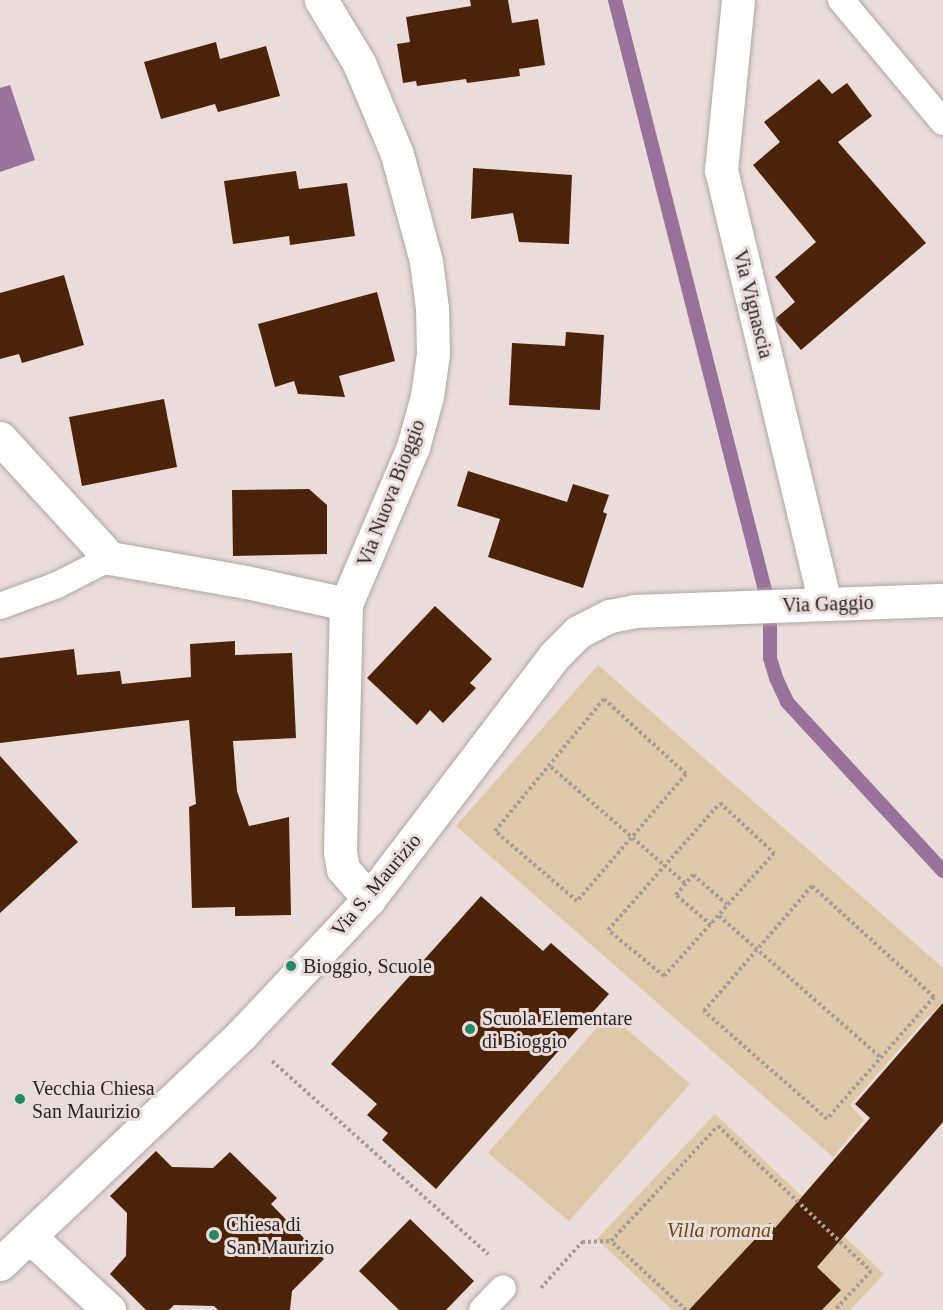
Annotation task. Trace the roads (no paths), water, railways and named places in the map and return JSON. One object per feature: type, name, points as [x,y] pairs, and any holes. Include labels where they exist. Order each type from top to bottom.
[{"type":"street","name":"Via Nuova Bioggio","points":[[321,0],[359,63],[398,154],[426,261],[432,308],[430,375],[413,447],[346,604]]},
{"type":"street","name":"Via Vignascia","points":[[738,0],[721,170],[825,604]]},
{"type":"street","points":[[0,438],[110,558],[246,582],[346,604],[340,852],[343,868],[369,899]]},
{"type":"street","name":"Via Gaggio","points":[[713,609],[943,600]]},
{"type":"street","name":"Via S. Maurizio","points":[[0,1264],[242,1034],[369,899],[554,656],[578,633],[610,616],[628,612],[713,609]]},
{"type":"street","points":[[30,1237],[109,1310]]},
{"type":"lane","points":[[841,0],[943,122]]},
{"type":"lane","points":[[0,606],[57,585],[110,558]]},
{"type":"lane","points":[[482,1310],[503,1288]]},
{"type":"waterway","points":[[615,0],[767,598],[770,619],[770,658],[776,678],[787,702],[943,871]]},
{"type":"place","name":"Bioggio, Scuole","points":[[291,966]]},
{"type":"place","name":"Scuola Elementare di Bioggio","points":[[470,1029]]},
{"type":"place","name":"Vecchia Chiesa San Maurizio","points":[[20,1099]]},
{"type":"place","name":"Chiesa di San Maurizio","points":[[214,1235]]},
{"type":"park label","name":"Villa romana","points":[[719,1230]]}]
